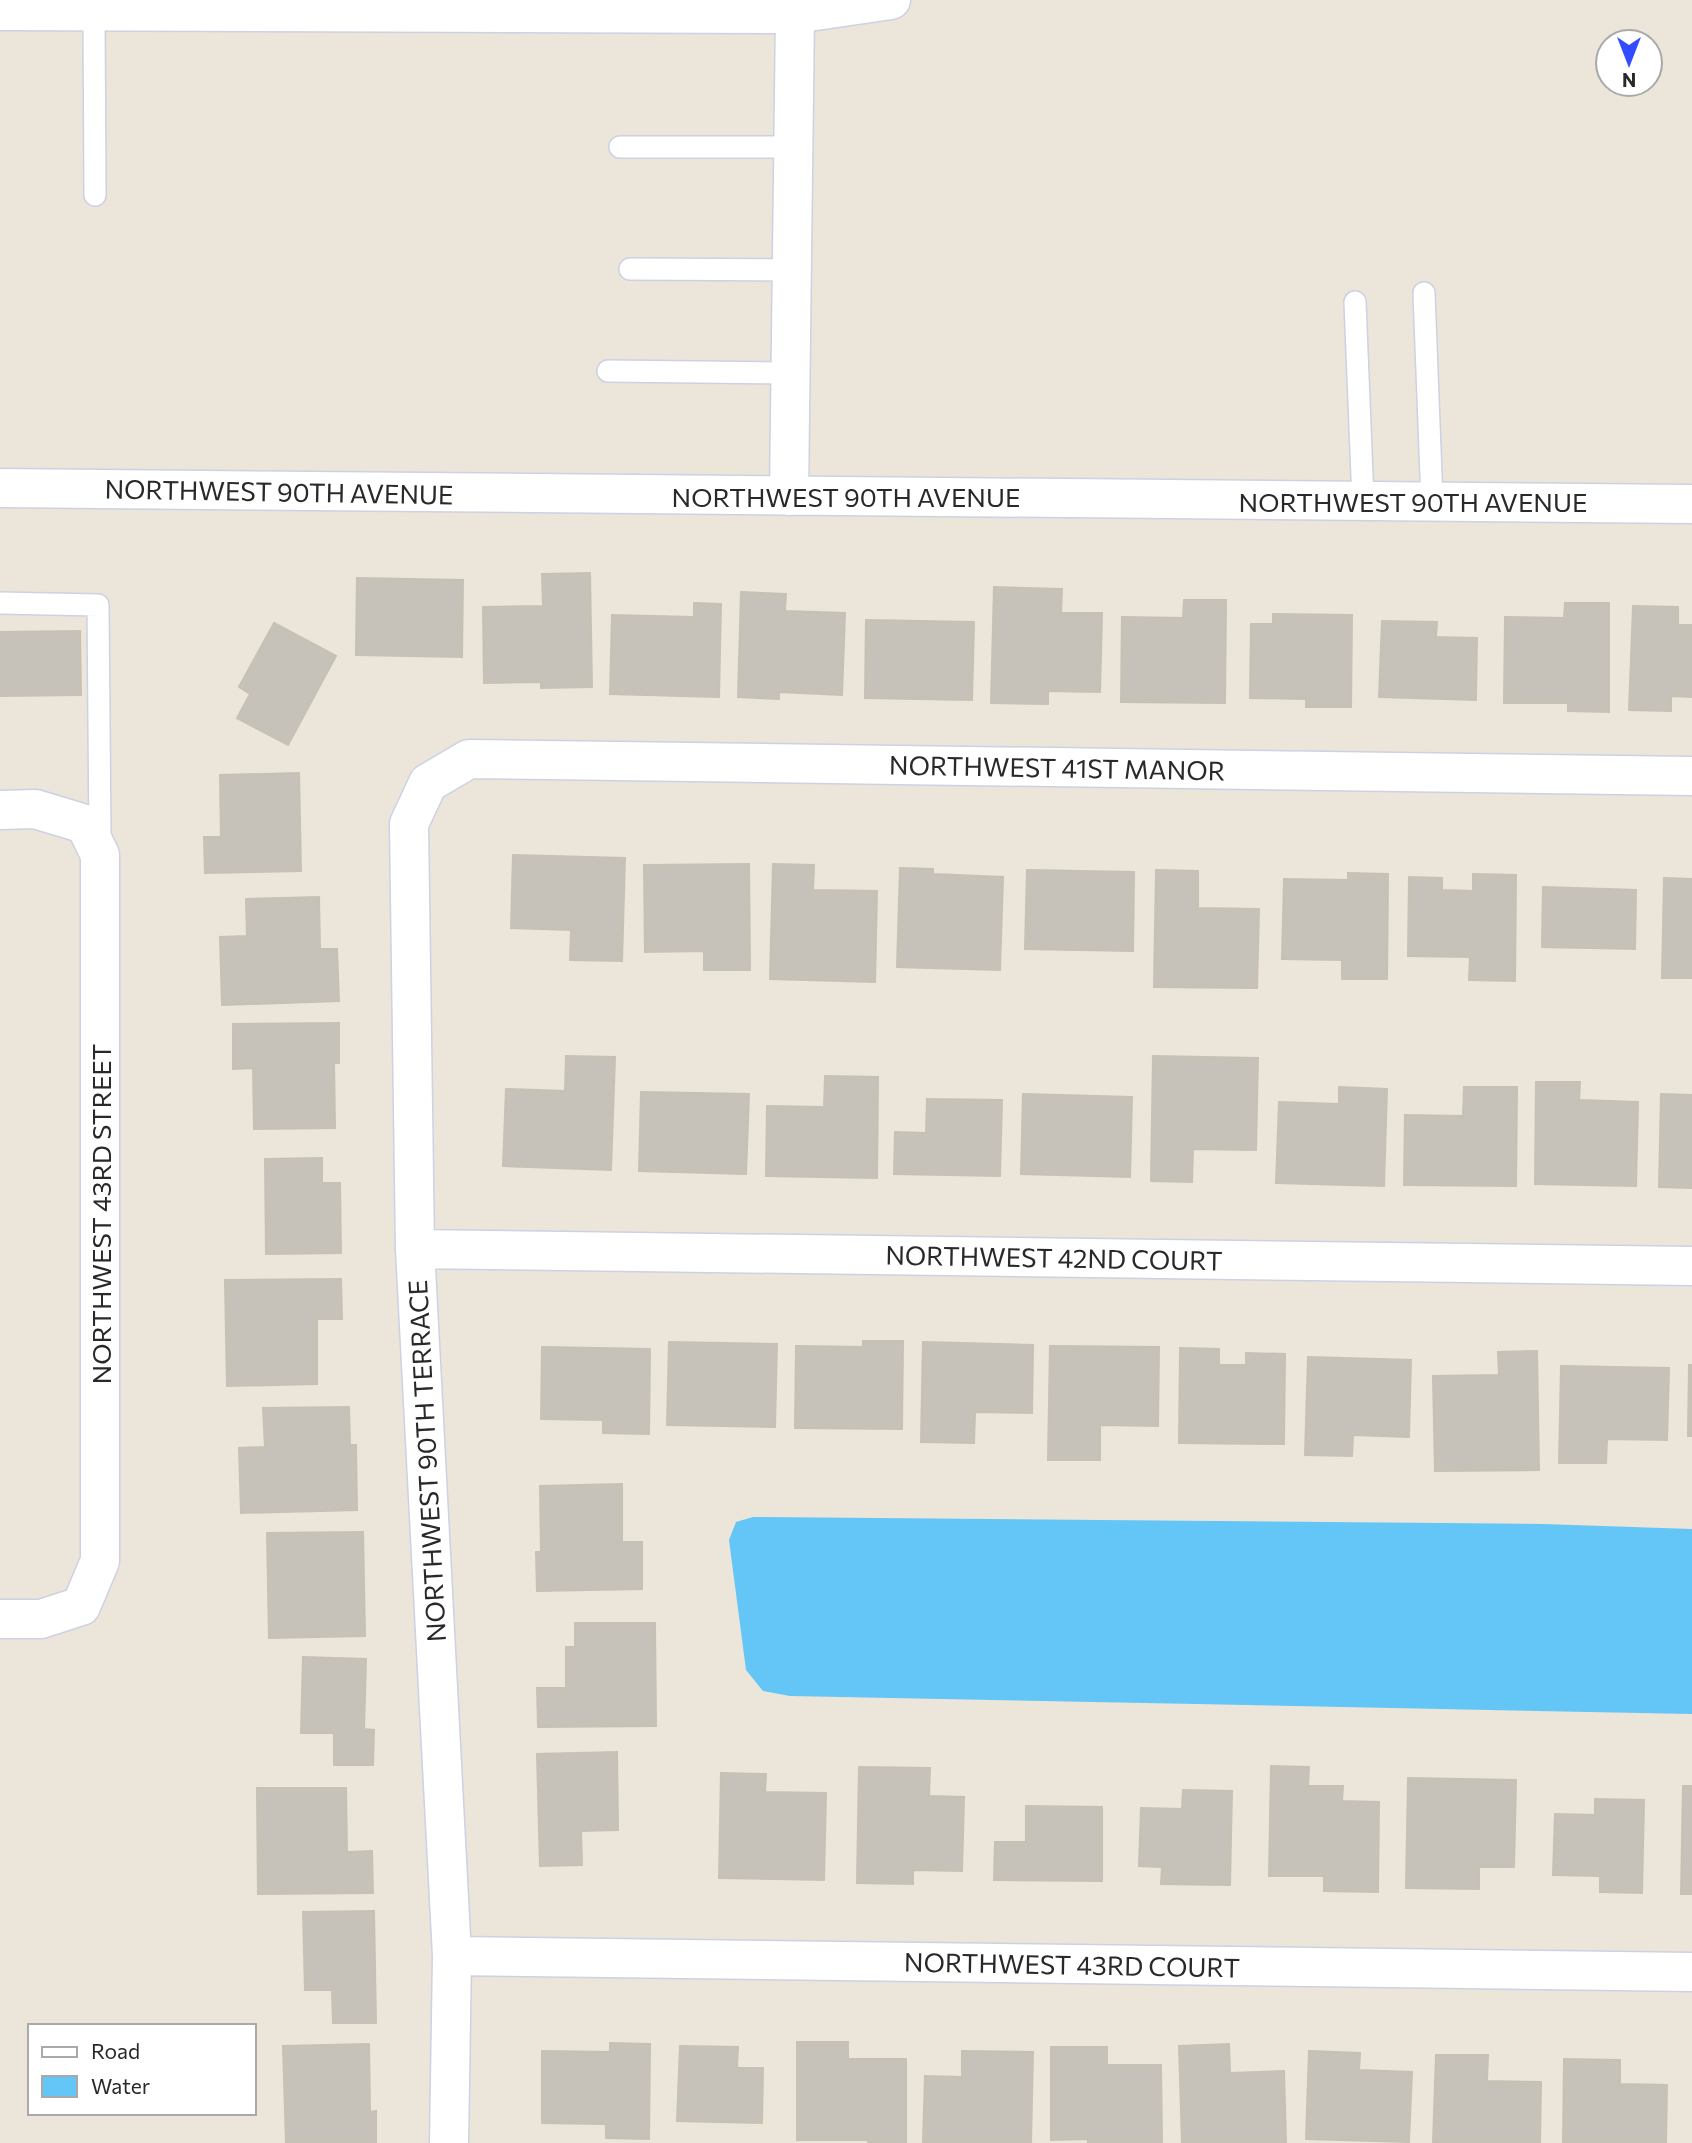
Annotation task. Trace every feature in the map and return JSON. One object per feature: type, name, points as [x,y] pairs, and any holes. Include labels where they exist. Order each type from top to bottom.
[{"type":"street","points":[[0,11],[795,7],[891,0]]},
{"type":"street","points":[[789,496],[795,7]]},
{"type":"street","name":"NORTHWEST 90TH AVENUE","points":[[0,488],[1692,504]]},
{"type":"street","name":"NORTHWEST 41ST MANOR","points":[[428,783],[469,759],[1692,776]]},
{"type":"street","name":"NORTHWEST 90TH TERRACE","points":[[428,783],[409,824],[415,1249],[452,1956],[449,2143]]},
{"type":"street","name":"NORTHWEST 43RD STREET","points":[[0,810],[35,809],[85,824],[100,855],[100,1561],[81,1606],[41,1619],[0,1619]]},
{"type":"street","name":"NORTHWEST 42ND COURT","points":[[415,1249],[1692,1266]]},
{"type":"street","name":"NORTHWEST 43RD COURT","points":[[452,1956],[1692,1972]]},
{"type":"lane","points":[[94,12],[95,195]]},
{"type":"lane","points":[[620,147],[793,147]]},
{"type":"lane","points":[[630,269],[792,270]]},
{"type":"lane","points":[[1424,293],[1432,502]]},
{"type":"lane","points":[[1355,302],[1363,501]]},
{"type":"lane","points":[[608,371],[790,373]]},
{"type":"lane","points":[[0,603],[98,605],[100,855]]},
{"type":"water","points":[[753,1517],[1543,1524],[1692,1529],[1692,1714],[790,1696],[763,1691],[746,1670],[729,1540],[736,1522]]},
{"type":"building","points":[[590,573],[592,687],[541,688],[541,682],[484,683],[483,607],[543,606],[542,574]]},
{"type":"building","points":[[357,578],[463,580],[462,657],[356,655]]},
{"type":"building","points":[[994,587],[1062,589],[1061,613],[1102,613],[1100,692],[1048,691],[1048,704],[991,703]]},
{"type":"building","points":[[741,592],[786,594],[785,611],[845,613],[842,695],[779,692],[779,699],[738,697]]},
{"type":"building","points":[[1184,600],[1226,600],[1225,703],[1121,702],[1122,617],[1183,618]]},
{"type":"building","points":[[694,603],[721,604],[719,697],[610,694],[612,615],[694,617]]},
{"type":"building","points":[[1565,603],[1609,603],[1609,712],[1568,711],[1568,703],[1504,703],[1505,617],[1564,618]]},
{"type":"building","points":[[1633,606],[1678,607],[1678,625],[1692,625],[1692,697],[1671,696],[1671,711],[1629,710]]},
{"type":"building","points":[[1273,614],[1352,615],[1351,707],[1306,707],[1306,699],[1250,698],[1251,624],[1273,624]]},
{"type":"building","points":[[866,620],[974,622],[972,700],[865,698]]},
{"type":"building","points":[[1382,621],[1437,622],[1436,637],[1477,638],[1476,700],[1379,697]]},
{"type":"building","points":[[274,623],[336,656],[288,745],[237,718],[250,694],[239,687]]},
{"type":"building","points":[[80,631],[81,695],[0,696],[0,632]]},
{"type":"building","points":[[299,773],[301,871],[205,873],[204,837],[221,837],[220,775]]},
{"type":"building","points":[[513,855],[625,858],[622,961],[570,960],[571,930],[511,928]]},
{"type":"building","points":[[749,864],[750,970],[704,970],[704,951],[645,952],[644,865]]},
{"type":"building","points":[[773,864],[814,865],[813,890],[877,891],[875,982],[770,979]]},
{"type":"building","points":[[900,868],[933,869],[933,874],[1003,877],[1000,970],[897,967]]},
{"type":"building","points":[[1027,870],[1134,872],[1133,951],[1025,949]]},
{"type":"building","points":[[1156,870],[1198,871],[1198,908],[1259,909],[1257,988],[1154,987]]},
{"type":"building","points":[[1348,873],[1388,874],[1387,979],[1342,979],[1342,960],[1282,959],[1284,879],[1348,880]]},
{"type":"building","points":[[1473,874],[1516,875],[1515,981],[1469,980],[1470,957],[1408,956],[1409,877],[1442,878],[1442,890],[1473,891]]},
{"type":"building","points":[[1664,878],[1692,879],[1692,978],[1662,978]]},
{"type":"building","points":[[1543,887],[1636,890],[1635,949],[1542,947]]},
{"type":"building","points":[[319,897],[320,949],[337,949],[339,1001],[222,1005],[220,937],[247,936],[246,899]]},
{"type":"building","points":[[339,1023],[339,1063],[334,1063],[335,1128],[254,1129],[253,1068],[233,1069],[233,1024]]},
{"type":"building","points":[[566,1056],[615,1057],[611,1170],[503,1166],[506,1089],[565,1091]]},
{"type":"building","points":[[1153,1056],[1258,1058],[1256,1150],[1193,1149],[1192,1182],[1151,1181]]},
{"type":"building","points":[[825,1076],[878,1077],[877,1178],[766,1176],[767,1106],[824,1107]]},
{"type":"building","points":[[1536,1082],[1580,1082],[1579,1100],[1638,1102],[1636,1186],[1535,1184]]},
{"type":"building","points":[[1339,1087],[1387,1089],[1384,1186],[1276,1183],[1279,1102],[1339,1104]]},
{"type":"building","points":[[1464,1087],[1517,1087],[1516,1186],[1404,1185],[1405,1115],[1463,1116]]},
{"type":"building","points":[[641,1092],[749,1094],[746,1174],[639,1171]]},
{"type":"building","points":[[1023,1094],[1132,1097],[1130,1177],[1021,1174]]},
{"type":"building","points":[[1661,1094],[1692,1095],[1692,1188],[1659,1187]]},
{"type":"building","points":[[927,1099],[1002,1100],[1000,1176],[894,1174],[895,1132],[926,1133]]},
{"type":"building","points":[[322,1158],[322,1183],[340,1183],[341,1253],[266,1254],[265,1159]]},
{"type":"building","points":[[341,1279],[342,1319],[317,1319],[317,1384],[227,1386],[225,1280]]},
{"type":"building","points":[[863,1341],[903,1341],[902,1429],[795,1428],[796,1346],[863,1347]]},
{"type":"building","points":[[669,1342],[777,1344],[775,1427],[667,1425]]},
{"type":"building","points":[[923,1342],[1033,1345],[1032,1413],[975,1412],[974,1443],[921,1442]]},
{"type":"building","points":[[1050,1346],[1159,1347],[1158,1426],[1100,1425],[1100,1460],[1048,1460]]},
{"type":"building","points":[[542,1347],[650,1349],[649,1434],[603,1433],[603,1420],[541,1419]]},
{"type":"building","points":[[1180,1348],[1219,1349],[1219,1365],[1246,1365],[1246,1353],[1285,1354],[1284,1444],[1179,1443]]},
{"type":"building","points":[[1537,1351],[1539,1470],[1435,1471],[1433,1376],[1499,1375],[1498,1352]]},
{"type":"building","points":[[1308,1357],[1411,1360],[1409,1437],[1353,1435],[1352,1456],[1305,1455]]},
{"type":"building","points":[[1689,1365],[1692,1365],[1692,1436],[1688,1436]]},
{"type":"building","points":[[1561,1366],[1669,1368],[1667,1440],[1607,1439],[1606,1463],[1559,1463]]},
{"type":"building","points":[[349,1407],[350,1445],[356,1445],[357,1510],[241,1513],[239,1448],[265,1447],[263,1408]]},
{"type":"building","points":[[622,1484],[622,1542],[642,1542],[642,1589],[537,1591],[536,1552],[541,1552],[540,1486]]},
{"type":"building","points":[[363,1532],[365,1636],[269,1638],[267,1533]]},
{"type":"building","points":[[575,1623],[655,1623],[656,1726],[538,1727],[537,1688],[566,1688],[566,1647],[575,1647]]},
{"type":"building","points":[[303,1657],[366,1659],[364,1729],[374,1730],[373,1765],[334,1765],[334,1733],[301,1733]]},
{"type":"building","points":[[617,1752],[618,1830],[581,1831],[582,1865],[540,1866],[537,1754]]},
{"type":"building","points":[[1271,1766],[1309,1767],[1308,1786],[1343,1786],[1342,1801],[1379,1802],[1378,1892],[1324,1891],[1324,1876],[1269,1876]]},
{"type":"building","points":[[859,1767],[930,1768],[929,1796],[964,1797],[962,1871],[913,1870],[913,1884],[857,1883]]},
{"type":"building","points":[[721,1773],[766,1774],[765,1792],[826,1793],[824,1880],[719,1878]]},
{"type":"building","points":[[1408,1778],[1516,1780],[1514,1867],[1479,1867],[1479,1889],[1406,1888]]},
{"type":"building","points":[[1683,1786],[1692,1786],[1692,1894],[1681,1894]]},
{"type":"building","points":[[257,1788],[346,1788],[347,1852],[372,1851],[373,1893],[258,1894]]},
{"type":"building","points":[[1183,1790],[1232,1791],[1230,1885],[1161,1884],[1162,1867],[1139,1866],[1141,1808],[1182,1809]]},
{"type":"building","points":[[1595,1799],[1644,1800],[1642,1893],[1600,1892],[1600,1876],[1553,1875],[1555,1814],[1595,1815]]},
{"type":"building","points":[[1026,1806],[1102,1807],[1102,1881],[994,1880],[995,1842],[1026,1842]]},
{"type":"building","points":[[374,1911],[376,2023],[333,2023],[332,1990],[305,1990],[303,1912]]},
{"type":"building","points":[[797,2042],[848,2042],[848,2059],[906,2059],[906,2143],[797,2140]]},
{"type":"building","points":[[610,2043],[650,2044],[649,2139],[606,2138],[606,2124],[542,2123],[542,2051],[610,2052]]},
{"type":"building","points":[[369,2044],[370,2112],[376,2111],[376,2143],[286,2143],[283,2046]]},
{"type":"building","points":[[1229,2044],[1230,2073],[1284,2071],[1286,2143],[1182,2143],[1179,2046]]},
{"type":"building","points":[[680,2046],[738,2047],[737,2068],[763,2068],[762,2123],[677,2121]]},
{"type":"building","points":[[1051,2047],[1107,2047],[1107,2065],[1161,2065],[1162,2143],[1051,2140]]},
{"type":"building","points":[[962,2051],[1033,2052],[1031,2143],[923,2143],[925,2076],[962,2077]]},
{"type":"building","points":[[1309,2051],[1360,2053],[1359,2070],[1412,2072],[1409,2142],[1306,2139]]},
{"type":"building","points":[[1436,2055],[1488,2055],[1487,2081],[1541,2082],[1540,2143],[1433,2143]]},
{"type":"building","points":[[1564,2059],[1620,2060],[1620,2084],[1667,2085],[1666,2143],[1563,2143]]}]
